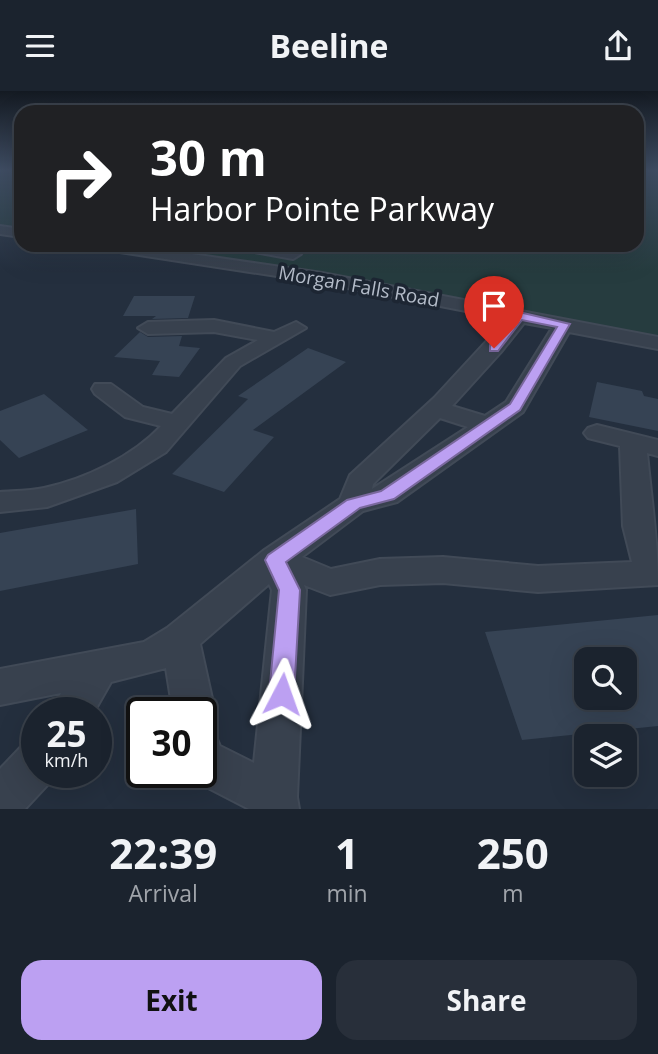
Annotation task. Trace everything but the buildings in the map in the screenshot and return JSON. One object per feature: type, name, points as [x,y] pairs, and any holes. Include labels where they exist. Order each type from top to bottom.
[{"type":"street","name":"Morgan Falls Road","points":[[158,252],[278,271],[658,343]]},
{"type":"street","points":[[278,271],[290,261],[294,252]]},
{"type":"street","points":[[353,504],[360,481],[494,348],[519,316]]},
{"type":"street","points":[[0,687],[152,657],[180,639],[275,560],[353,504],[387,495],[515,407],[564,324]]},
{"type":"street","points":[[0,502],[47,496],[107,476],[157,446],[233,362],[286,333],[214,326],[148,328]]},
{"type":"street","points":[[103,389],[134,412],[177,423]]},
{"type":"street","points":[[435,408],[489,426]]},
{"type":"street","points":[[275,560],[330,582],[380,572],[443,570],[538,579],[652,574],[638,526],[645,445],[597,433]]},
{"type":"street","points":[[402,440],[443,457]]},
{"type":"street","points":[[217,769],[275,803],[289,590],[275,560]]},
{"type":"street","points":[[180,639],[191,697]]},
{"type":"street","points":[[81,697],[99,667]]},
{"type":"street","points":[[0,802],[21,780]]},
{"type":"green space","points":[[0,204],[14,204],[14,235],[0,233]]},
{"type":"green space","points":[[644,204],[658,204],[658,344],[406,293],[142,253],[644,252]]},
{"type":"route","points":[[282,694],[289,590],[275,560],[353,504],[387,495],[515,407],[564,324],[519,316],[494,348]]}]
